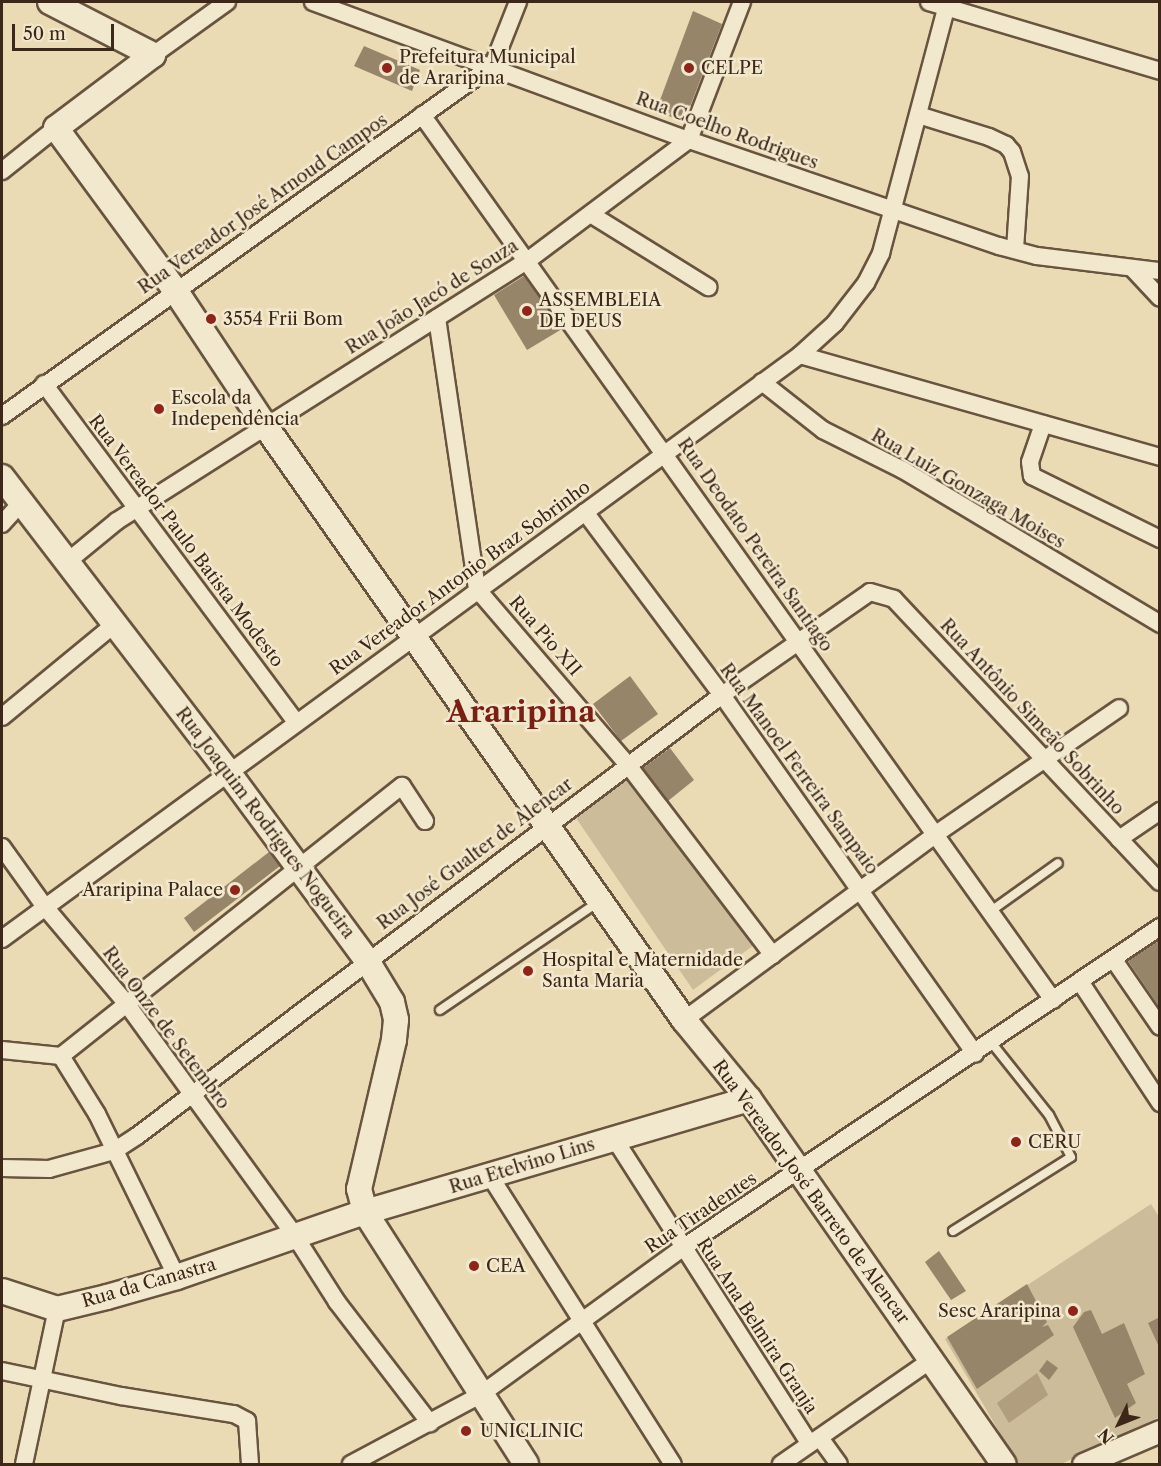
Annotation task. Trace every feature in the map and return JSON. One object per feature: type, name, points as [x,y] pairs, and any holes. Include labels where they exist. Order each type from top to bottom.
[{"type":"main road","points":[[50,2],[153,55],[56,128]]},
{"type":"main road","name":"Rua Vereador José Barreto de Alencar","points":[[56,128],[175,290],[266,427],[684,1020],[749,1099],[1004,1464]]},
{"type":"main road","name":"Rua Joaquim Rodrigues Nogueira","points":[[2,477],[228,772],[366,959],[392,1002],[396,1020],[359,1189],[365,1212]]},
{"type":"main road","name":"Rua Etelvino Lins","points":[[295,1236],[365,1212],[749,1099]]},
{"type":"main road","points":[[365,1212],[526,1464]]},
{"type":"main road","name":"Rua da Canastra","points":[[2,1291],[57,1309],[177,1277],[295,1236]]},
{"type":"street","points":[[153,55],[227,2]]},
{"type":"street","name":"Rua Coelho Rodrigues","points":[[313,2],[493,65],[689,140],[1015,250],[1134,270],[1160,271]]},
{"type":"street","points":[[493,65],[518,2]]},
{"type":"street","points":[[689,140],[742,2]]},
{"type":"street","points":[[929,2],[947,4],[1160,71]]},
{"type":"street","points":[[964,2],[1160,63]]},
{"type":"street","name":"Rua Vereador Antonio Braz Sobrinho","points":[[2,939],[413,635],[800,355],[835,324],[866,283],[882,253],[890,208],[918,115],[947,4]]},
{"type":"street","name":"Rua Vereador José Arnoud Campos","points":[[2,416],[175,290],[493,65]]},
{"type":"street","name":"Rua Deodato Pereira Santiago","points":[[422,115],[665,452],[1053,1000]]},
{"type":"street","points":[[918,115],[989,137],[1006,144],[1012,152],[1020,176],[1015,250]]},
{"type":"street","points":[[2,171],[56,128]]},
{"type":"street","name":"Rua João Jacó de Souza","points":[[67,562],[137,509],[528,261],[689,140]]},
{"type":"street","points":[[592,215],[708,287]]},
{"type":"street","points":[[1134,270],[1160,298]]},
{"type":"street","points":[[437,318],[477,589]]},
{"type":"street","points":[[800,355],[1160,457]]},
{"type":"street","name":"Rua Luiz Gonzaga Moises","points":[[762,382],[823,430],[903,470],[1160,624]]},
{"type":"street","name":"Rua Vereador Paulo Batista Modesto","points":[[44,384],[296,722]]},
{"type":"street","points":[[1043,424],[1030,462],[1032,476],[1159,534]]},
{"type":"street","points":[[2,524],[21,503]]},
{"type":"street","name":"Rua Manoel Ferreira Sampaio","points":[[585,512],[722,694],[862,890],[975,1054]]},
{"type":"street","name":"Rua Pio XII","points":[[477,589],[628,765],[773,955]]},
{"type":"street","name":"Rua José Gualter de Alencar","points":[[2,1168],[49,1169],[114,1150],[159,1120],[192,1092],[366,959],[722,694],[870,592]]},
{"type":"street","name":"Rua Antônio Simeão Sobrinho","points":[[870,592],[894,598],[1160,882]]},
{"type":"street","points":[[2,717],[114,624]]},
{"type":"street","points":[[684,1020],[936,834],[1119,708]]},
{"type":"street","points":[[2,1050],[61,1056],[402,786],[425,821]]},
{"type":"street","points":[[1119,839],[1160,811]]},
{"type":"street","name":"Rua Onze de Setembro","points":[[2,847],[45,908],[126,1003],[295,1236],[337,1302],[430,1423]]},
{"type":"street","name":"Rua Tiradentes","points":[[351,1464],[480,1395],[581,1319],[684,1247],[1081,983],[1160,927]]},
{"type":"street","points":[[1114,960],[1160,1026]]},
{"type":"street","points":[[1081,983],[1160,1102]]},
{"type":"street","points":[[61,1056],[114,1150],[177,1277]]},
{"type":"street","name":"Rua Ana Belmira Granja","points":[[614,1138],[684,1247],[815,1441],[839,1464]]},
{"type":"street","points":[[490,1176],[673,1464]]},
{"type":"street","points":[[24,1464],[57,1309]]},
{"type":"street","points":[[781,1464],[931,1360]]},
{"type":"street","points":[[2,1371],[40,1381],[216,1410],[247,1421],[250,1464]]},
{"type":"street","points":[[1083,1464],[1157,1435]]},
{"type":"lane","points":[[990,911],[1058,864]]},
{"type":"lane","points":[[440,1010],[600,901]]},
{"type":"lane","points":[[953,1231],[1071,1157],[1049,1115],[991,1042]]},
{"type":"shaded area","points":[[625,777],[754,945],[693,990],[574,815]]},
{"type":"shaded area","name":"Sesc Araripina","points":[[1151,1204],[1159,1217],[1159,1417],[1061,1464],[1018,1464],[945,1339]]},
{"type":"shaded area","points":[[1037,1373],[1048,1395],[1009,1423],[997,1403]]},
{"type":"building","name":"CELPE","points":[[693,11],[722,24],[684,122],[656,111]]},
{"type":"building","name":"Prefeitura Municipal de Araripina","points":[[364,46],[420,70],[412,91],[354,66]]},
{"type":"building","name":"ASSEMBLEIA DE DEUS","points":[[524,276],[562,329],[527,350],[494,295]]},
{"type":"building","points":[[630,676],[658,714],[621,741],[593,704]]},
{"type":"building","points":[[670,748],[694,780],[668,801],[643,768]]},
{"type":"building","name":"Araripina Palace","points":[[269,852],[280,866],[194,932],[184,918]]},
{"type":"building","points":[[1160,940],[1160,1008],[1128,961]]},
{"type":"building","points":[[939,1251],[966,1291],[951,1300],[925,1262]]},
{"type":"building","points":[[1027,1284],[1047,1322],[1042,1327],[1048,1325],[1054,1335],[977,1389],[947,1337]]},
{"type":"building","points":[[1091,1310],[1102,1334],[1124,1323],[1145,1374],[1127,1384],[1136,1403],[1115,1418],[1073,1327],[1084,1312]]},
{"type":"building","points":[[1160,1317],[1160,1349],[1148,1323]]},
{"type":"building","points":[[1047,1360],[1058,1368],[1049,1380],[1039,1371]]},
{"type":"place","name":"Prefeitura Municipal de Araripina","points":[[387,68]]},
{"type":"place","name":"CELPE","points":[[689,68]]},
{"type":"place","name":"ASSEMBLEIA DE DEUS","points":[[527,311]]},
{"type":"place","name":"3554 Frii Bom","points":[[211,319]]},
{"type":"place","name":"Escola da Independência","points":[[159,409]]},
{"type":"place","name":"Araripina Palace","points":[[235,890]]},
{"type":"place","name":"Hospital e Maternidade Santa Maria","points":[[528,971]]},
{"type":"place","name":"CERU","points":[[1016,1142]]},
{"type":"place","name":"CEA","points":[[474,1266]]},
{"type":"place","name":"Sesc Araripina","points":[[1073,1311]]},
{"type":"place","name":"UNICLINIC","points":[[466,1431]]},
{"type":"district","name":"Araripina","points":[[521,712]]}]
